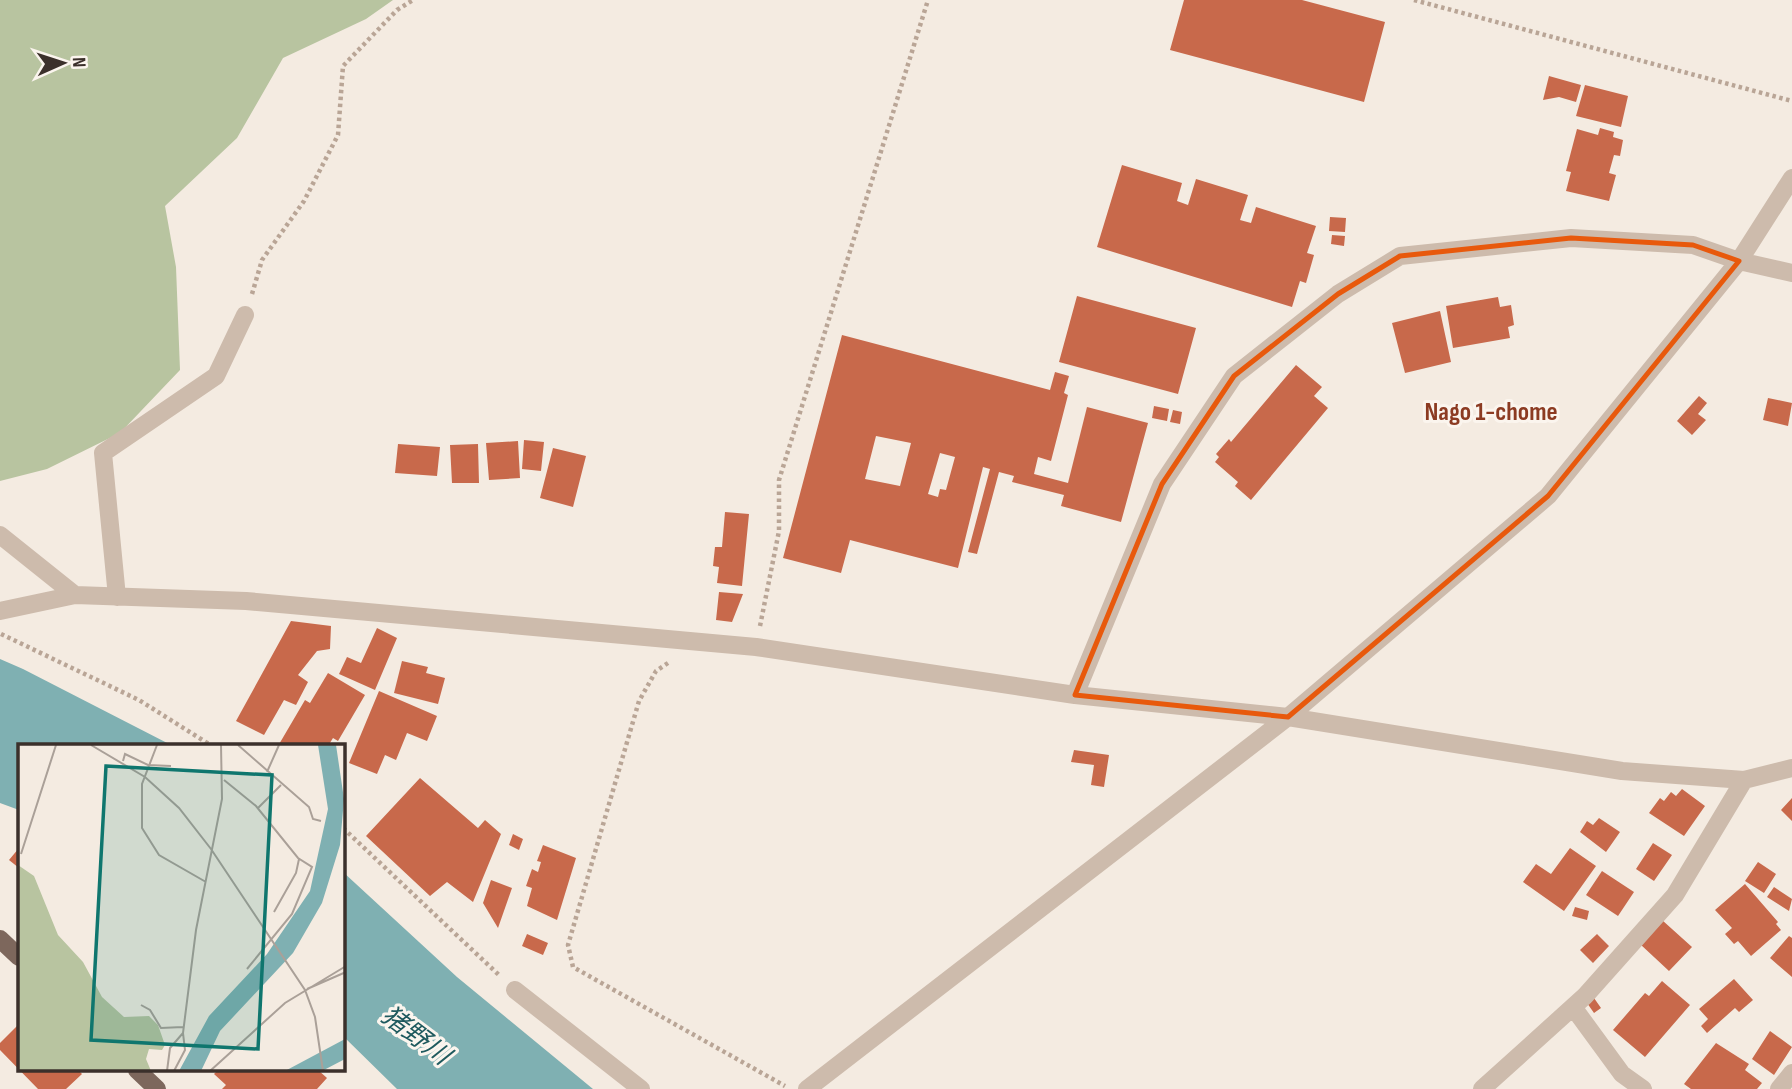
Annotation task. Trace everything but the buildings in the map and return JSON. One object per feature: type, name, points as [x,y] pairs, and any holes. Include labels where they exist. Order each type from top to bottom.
[{"type":"main road","points":[[0,939],[18,956]]},
{"type":"main road","points":[[139,1072],[157,1089]]},
{"type":"street","points":[[807,1089],[1288,717],[1548,496],[1738,261],[1792,178]]},
{"type":"street","points":[[1075,695],[1162,484],[1234,376],[1338,294],[1400,256],[1512,242],[1571,238],[1693,245],[1738,261],[1792,273]]},
{"type":"street","points":[[117,597],[103,453],[216,376],[245,315]]},
{"type":"street","points":[[0,535],[75,595]]},
{"type":"street","points":[[0,611],[75,595],[246,601],[756,648],[1075,695],[1288,717],[1622,771],[1744,780],[1792,768]]},
{"type":"street","points":[[1482,1089],[1573,1007],[1675,895],[1744,780]]},
{"type":"street","points":[[515,990],[641,1089]]},
{"type":"street","points":[[1573,1007],[1622,1074],[1643,1089]]},
{"type":"street","points":[[1779,1089],[1792,1073]]},
{"type":"path","points":[[245,315],[262,260],[304,201],[338,135],[343,66],[397,10],[412,0]]},
{"type":"path","points":[[756,648],[779,531],[779,480],[928,0]]},
{"type":"path","points":[[1414,0],[1792,101]]},
{"type":"path","points":[[0,633],[139,701],[209,744]]},
{"type":"path","points":[[698,642],[656,671],[639,701],[568,945],[573,967],[790,1089]]},
{"type":"path","points":[[345,830],[515,990]]},
{"type":"highlighted area","points":[[1571,238],[1693,245],[1739,261],[1548,496],[1288,717],[1075,695],[1162,484],[1234,376],[1338,294],[1400,256]]},
{"type":"green space","points":[[0,0],[393,0],[366,19],[283,58],[237,138],[165,206],[176,267],[180,370],[120,433],[47,469],[0,481]]},
{"type":"water","points":[[0,659],[169,744],[18,744],[18,810],[0,803]]},
{"type":"water","name":"猪野川","points":[[345,874],[457,977],[593,1089],[397,1089],[345,1038]]},
{"type":"district","name":"Nago 1-chome","points":[[1491,411]]}]
